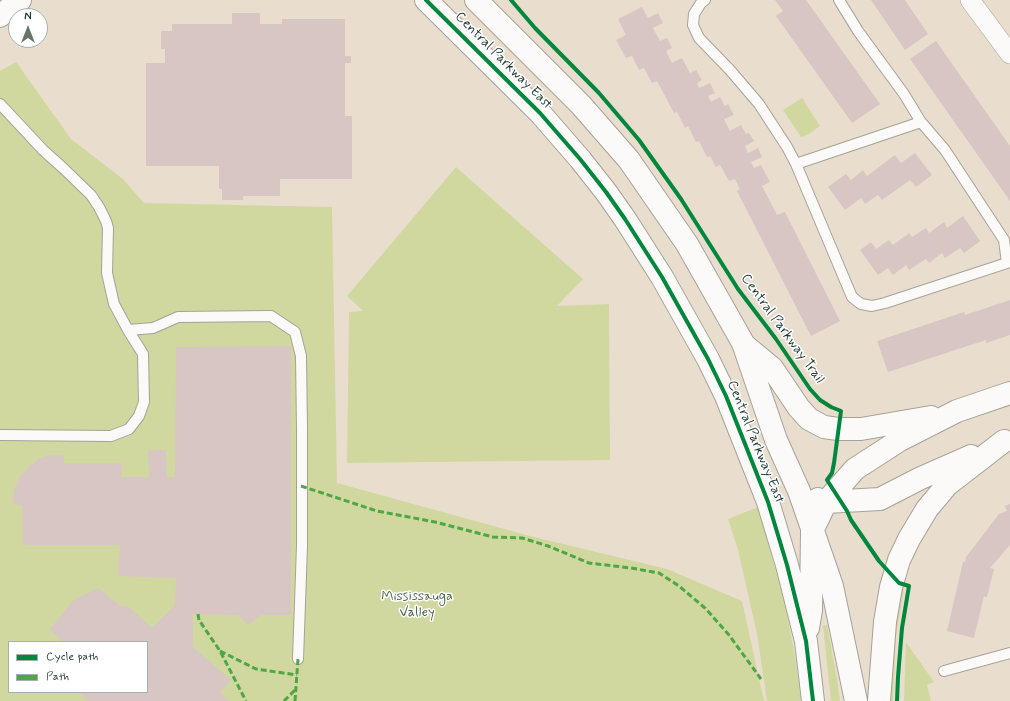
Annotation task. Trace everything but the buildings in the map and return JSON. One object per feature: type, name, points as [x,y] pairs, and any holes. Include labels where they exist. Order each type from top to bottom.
[{"type":"street","points":[[0,16],[20,0]]},
{"type":"street","name":"Central Parkway East","points":[[426,0],[540,114],[580,159],[606,192],[662,277],[708,359],[726,396],[768,502],[787,565],[806,642],[813,701]]},
{"type":"street","name":"Central Parkway East","points":[[476,0],[581,105],[629,160],[687,244],[743,344],[776,440],[799,491],[832,586],[856,701]]},
{"type":"street","points":[[970,0],[1010,54]]},
{"type":"street","points":[[743,344],[772,368],[799,408],[809,419],[824,427],[838,429],[861,429],[899,423],[957,411],[1010,393]]},
{"type":"street","points":[[806,642],[811,610],[812,531],[826,502],[855,469],[900,440],[957,411]]},
{"type":"street","points":[[748,449],[776,475],[799,491],[826,502],[880,499],[921,478],[1007,440]]},
{"type":"street","points":[[879,701],[880,671],[885,622],[891,587],[899,560],[909,539],[927,509],[946,486],[1007,440]]},
{"type":"lane","points":[[705,0],[701,3],[694,14],[692,25],[699,38],[730,70],[759,104],[787,148],[796,164],[852,297],[861,304],[872,306],[1008,262],[1004,240],[945,150],[921,122],[904,94],[858,30],[839,0]]},
{"type":"lane","points":[[0,104],[43,150],[91,195],[99,207],[106,220],[108,228],[107,273],[114,304],[128,330],[144,354],[144,402],[139,416],[129,429],[111,436],[0,435]]},
{"type":"lane","points":[[796,164],[921,122]]},
{"type":"lane","points":[[128,330],[153,328],[178,317],[271,316],[295,332],[301,356],[302,429],[302,546],[298,659]]},
{"type":"lane","points":[[944,671],[1010,653]]},
{"type":"green space","name":"Mississauga Valley","points":[[16,62],[71,139],[123,179],[144,203],[332,207],[337,483],[530,536],[667,569],[742,601],[764,701],[0,701],[0,71]]},
{"type":"green space","points":[[802,98],[820,126],[809,134],[801,137],[783,110]]},
{"type":"green space","points":[[456,167],[583,279],[557,306],[609,304],[610,460],[347,463],[349,312],[363,311],[347,296]]},
{"type":"green space","points":[[758,507],[785,604],[795,656],[801,701],[767,701],[757,634],[738,550],[728,519]]},
{"type":"green space","points":[[899,588],[904,589],[896,636],[893,701],[885,701]]},
{"type":"green space","points":[[827,625],[840,701],[831,701],[823,626]]},
{"type":"green space","points":[[906,642],[934,682],[927,685],[931,701],[904,701]]},
{"type":"marked path","points":[[301,486],[377,511],[435,522],[493,537],[522,538],[548,546],[589,563],[659,573],[679,586],[705,608],[729,635],[761,679]]},
{"type":"marked path","points":[[198,614],[199,620],[220,651],[246,701]]},
{"type":"marked path","points":[[220,651],[256,669],[297,675]]},
{"type":"marked path","points":[[295,701],[298,659]]},
{"type":"marked path","points":[[284,701],[295,690]]},
{"type":"cycle path","points":[[426,0],[540,113],[580,159],[606,192],[662,277],[708,359],[726,396],[768,502],[787,565],[806,641],[813,701]]},
{"type":"cycle path","name":"Central Parkway Trail","points":[[511,0],[535,28],[599,93],[639,140],[681,199],[738,289],[776,339],[810,389],[820,400],[841,411],[832,473],[827,480],[847,511],[851,520],[879,561],[899,583],[909,586],[902,628],[897,701]]}]
